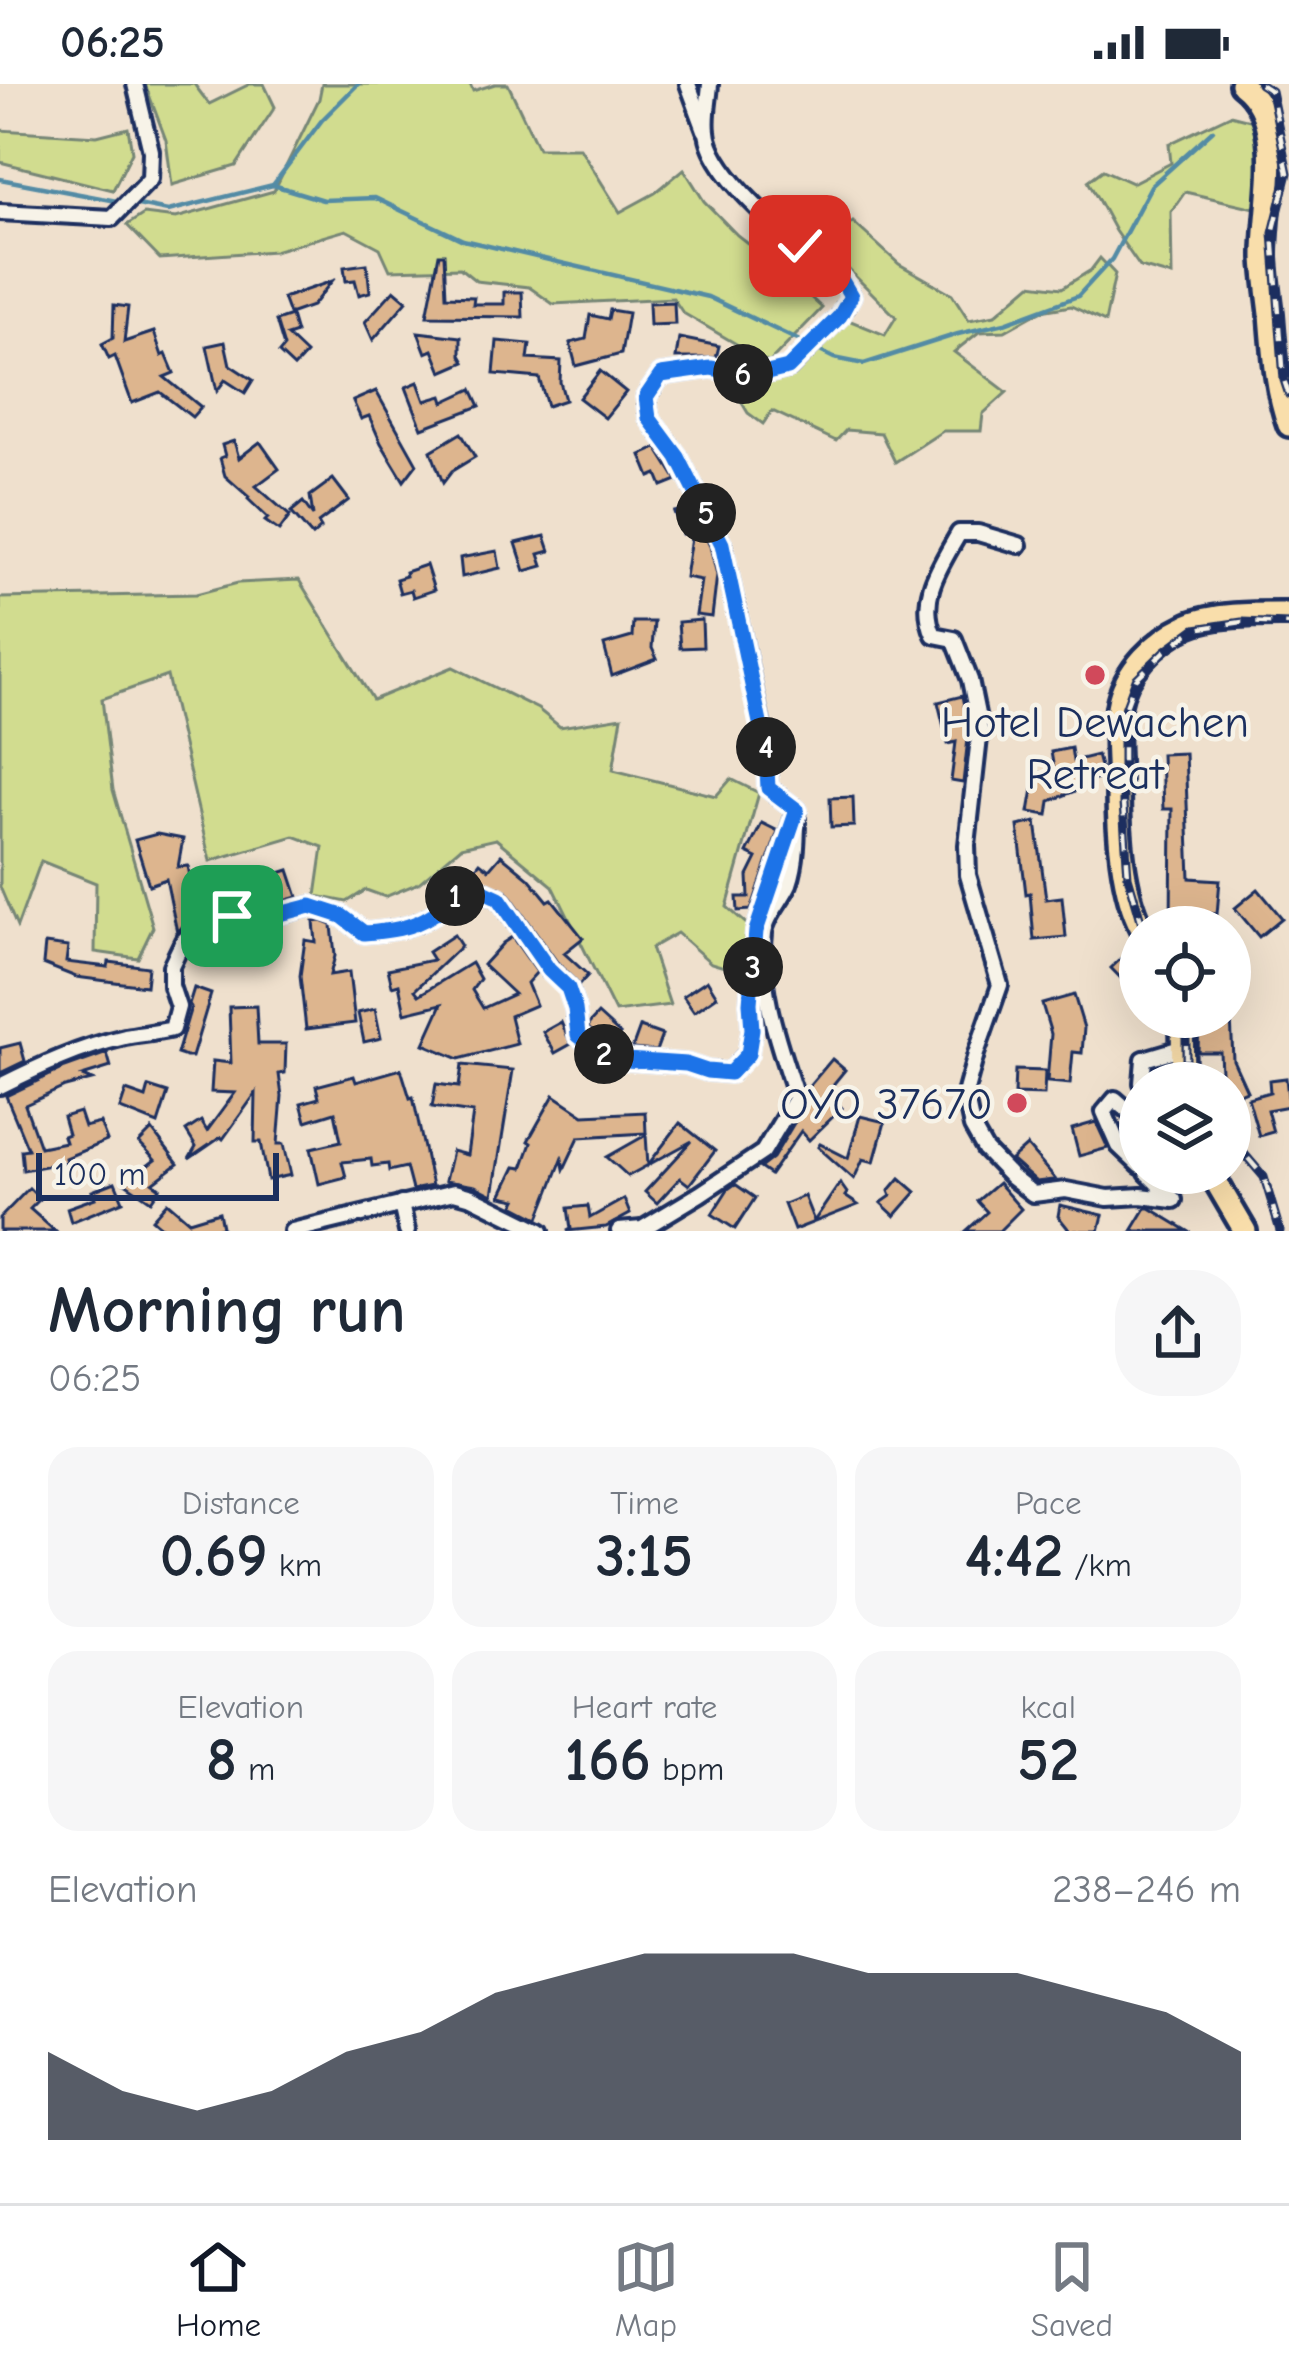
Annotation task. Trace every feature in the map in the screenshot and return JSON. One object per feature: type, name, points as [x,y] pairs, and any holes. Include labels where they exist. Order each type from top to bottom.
[{"type":"highway","points":[[1241,84],[1263,103],[1277,154],[1265,258],[1276,375],[1289,424]]},
{"type":"highway","points":[[1133,906],[1118,806],[1118,705],[1130,678],[1161,642],[1191,624],[1249,614],[1289,614]]},
{"type":"highway","points":[[1181,1038],[1182,1062]]},
{"type":"highway","points":[[1223,1194],[1245,1231]]},
{"type":"street","points":[[0,212],[112,218],[151,179],[152,151],[135,84]]},
{"type":"street","points":[[688,84],[718,162],[758,208],[838,274],[851,296],[840,316],[788,368],[755,376],[711,368],[661,375],[646,397],[649,418],[678,457],[722,544],[766,751],[768,788],[797,810]]},
{"type":"street","points":[[706,134],[710,84]]},
{"type":"street","points":[[1019,545],[979,533],[959,533],[931,581],[927,619],[934,634],[954,639],[970,680],[980,728],[968,875],[1000,985],[965,1094],[971,1127],[985,1150],[1033,1194],[1066,1190],[1108,1198],[1174,1200],[1168,1194]]},
{"type":"street","points":[[0,1086],[46,1062],[100,1044],[172,1029],[178,1007],[171,966],[183,941],[205,922],[232,916],[265,918],[311,906],[342,916],[364,933],[400,931],[475,887],[499,898],[549,970],[568,988],[578,1035],[601,1053],[730,1073],[748,1054],[756,931],[797,810]]},
{"type":"street","points":[[619,1231],[642,1229],[763,1152],[796,1097],[773,1025],[764,929],[789,883],[797,810]]},
{"type":"street","points":[[1144,1062],[1181,1048]]},
{"type":"street","points":[[1119,1103],[1115,1099],[1104,1112],[1119,1146]]},
{"type":"street","points":[[292,1231],[454,1192],[541,1231]]},
{"type":"street","points":[[401,1204],[407,1231]]},
{"type":"green space","points":[[145,84],[194,84],[209,104],[250,84],[264,84],[275,107],[236,166],[172,185],[166,140]]},
{"type":"green space","points":[[322,84],[470,84],[473,91],[508,84],[538,148],[580,148],[620,212],[655,193],[684,169],[704,201],[737,235],[822,308],[769,363],[683,313],[673,298],[553,304],[529,287],[476,281],[460,268],[390,270],[380,248],[346,230],[274,251],[160,259],[127,225],[144,214],[176,218],[274,191]]},
{"type":"green space","points":[[1230,115],[1254,121],[1269,158],[1255,208],[1185,192],[1171,212],[1172,276],[1140,267],[1088,181],[1103,170],[1132,183],[1171,163],[1169,144]]},
{"type":"green space","points":[[128,128],[132,152],[113,190],[0,162],[0,130],[97,136]]},
{"type":"green space","points":[[853,222],[899,264],[952,294],[969,320],[995,315],[1031,284],[1062,288],[1091,270],[1100,258],[1115,274],[1105,322],[1071,306],[1041,311],[1005,331],[979,332],[954,352],[1007,392],[983,414],[981,431],[943,431],[895,462],[881,433],[846,430],[836,441],[772,411],[763,424],[748,413],[729,381],[782,373],[807,357],[846,319],[885,335],[896,317],[824,245]]},
{"type":"green space","points":[[299,580],[373,700],[453,667],[538,709],[560,727],[622,717],[613,770],[716,796],[731,779],[759,793],[727,907],[749,926],[741,972],[711,963],[677,933],[651,948],[670,1005],[615,1012],[553,886],[496,839],[461,847],[419,883],[385,897],[366,890],[347,902],[316,896],[323,847],[294,836],[210,861],[167,676],[102,699],[113,790],[153,927],[138,958],[95,952],[96,883],[41,861],[17,927],[0,887],[0,598],[196,594],[238,583]]},
{"type":"building","points":[[439,254],[444,254],[446,296],[474,297],[473,304],[504,304],[504,292],[522,292],[523,317],[427,316]]},
{"type":"building","points":[[367,264],[370,292],[359,295],[355,280],[346,281],[344,267]]},
{"type":"building","points":[[332,281],[312,306],[289,314],[283,298]]},
{"type":"building","points":[[394,290],[407,301],[373,340],[365,322]]},
{"type":"building","points":[[674,302],[675,324],[650,325],[649,303]]},
{"type":"building","points":[[114,305],[128,307],[124,342],[154,332],[174,373],[164,377],[201,407],[192,417],[160,392],[132,403],[115,356],[109,359],[102,344],[113,338]]},
{"type":"building","points":[[610,310],[628,313],[621,354],[576,366],[570,343],[586,339],[590,315],[608,319]]},
{"type":"building","points":[[291,316],[296,333],[287,336],[306,354],[294,367],[279,353],[284,347],[276,321]]},
{"type":"building","points":[[418,332],[461,337],[465,362],[442,372],[433,350],[426,353]]},
{"type":"building","points":[[679,338],[719,346],[716,358],[676,358]]},
{"type":"building","points":[[497,341],[530,344],[528,359],[561,361],[565,400],[547,406],[539,378],[494,374]]},
{"type":"building","points":[[225,342],[230,365],[253,380],[245,393],[225,380],[217,391],[207,346]]},
{"type":"building","points":[[600,371],[626,392],[605,418],[579,398]]},
{"type":"building","points":[[418,382],[425,401],[442,396],[444,402],[472,389],[480,406],[422,428],[406,387]]},
{"type":"building","points":[[376,391],[417,464],[404,481],[369,416],[361,419],[353,401]]},
{"type":"building","points":[[461,433],[475,457],[452,471],[443,483],[431,451]]},
{"type":"building","points":[[234,441],[239,458],[260,442],[279,469],[256,486],[290,516],[279,531],[225,476],[222,445]]},
{"type":"building","points":[[657,448],[677,480],[662,486],[657,474],[650,477],[641,455]]},
{"type":"building","points":[[333,479],[349,500],[318,523],[321,528],[312,536],[291,512],[303,502],[313,516],[310,496]]},
{"type":"building","points":[[691,508],[710,546],[717,575],[712,617],[696,615],[701,580],[685,577],[692,531],[682,534],[674,512]]},
{"type":"building","points":[[545,536],[550,551],[539,554],[543,566],[525,571],[516,543]]},
{"type":"building","points":[[497,551],[500,568],[462,577],[460,558]]},
{"type":"building","points":[[426,565],[434,590],[413,597],[411,590],[400,593],[396,579]]},
{"type":"building","points":[[702,620],[703,647],[680,648],[678,622]]},
{"type":"building","points":[[633,622],[654,622],[652,648],[657,659],[612,676],[604,645],[632,637]]},
{"type":"building","points":[[962,696],[969,730],[963,783],[951,781],[956,742],[948,744],[938,702]]},
{"type":"building","points":[[1071,748],[1073,761],[1097,755],[1103,778],[1050,801],[1048,815],[1029,812],[1036,772],[1055,775],[1051,752]]},
{"type":"building","points":[[1185,753],[1190,878],[1220,880],[1218,906],[1171,906],[1172,809],[1163,809],[1161,754]]},
{"type":"building","points":[[853,797],[854,826],[831,827],[830,798]]},
{"type":"building","points":[[1036,822],[1046,899],[1062,897],[1066,937],[1034,940],[1018,826]]},
{"type":"building","points":[[762,823],[778,831],[751,910],[738,911],[737,897],[749,897],[748,876],[757,858],[747,853]]},
{"type":"building","points":[[157,834],[183,839],[178,867],[188,866],[197,914],[177,932],[166,879],[149,885],[135,840]]},
{"type":"building","points":[[501,855],[548,901],[552,899],[583,938],[564,953],[588,975],[579,985],[507,891],[471,874],[480,862],[489,869]]},
{"type":"building","points":[[289,870],[298,897],[270,905],[261,879]]},
{"type":"building","points":[[1258,889],[1282,918],[1259,937],[1251,927],[1251,906],[1237,906]]},
{"type":"building","points":[[314,922],[332,925],[335,956],[330,975],[349,972],[355,1023],[306,1029],[300,976],[305,940],[316,942]]},
{"type":"building","points":[[454,935],[461,946],[415,990],[419,995],[471,963],[480,979],[472,990],[483,1008],[514,994],[483,965],[512,937],[537,972],[527,983],[536,1005],[510,1016],[517,1044],[459,1059],[424,1044],[442,1004],[405,1013],[399,984],[392,986],[388,969],[433,960],[428,952]]},
{"type":"building","points":[[45,944],[68,947],[66,962],[148,967],[146,986],[76,977],[43,964]]},
{"type":"building","points":[[707,980],[717,996],[694,1012],[683,996]]},
{"type":"building","points":[[194,988],[211,994],[192,1057],[186,1057],[177,1054]]},
{"type":"building","points":[[1074,995],[1084,1028],[1082,1053],[1073,1052],[1070,1084],[1047,1082],[1051,1034],[1042,1004]]},
{"type":"building","points":[[256,1006],[258,1044],[286,1044],[285,1073],[279,1074],[278,1144],[284,1144],[291,1175],[268,1180],[261,1142],[255,1142],[256,1093],[223,1139],[189,1159],[196,1147],[186,1131],[201,1121],[207,1131],[235,1093],[211,1092],[213,1061],[231,1063],[229,1007]]},
{"type":"building","points":[[375,1009],[381,1038],[364,1042],[358,1013]]},
{"type":"building","points":[[598,1014],[620,1034],[610,1044],[589,1029]]},
{"type":"building","points":[[561,1022],[571,1044],[555,1053],[543,1032]]},
{"type":"building","points":[[640,1027],[662,1035],[656,1051],[632,1049]]},
{"type":"building","points":[[1198,1038],[1232,1038],[1234,1062],[1220,1062],[1220,1052],[1198,1052]]},
{"type":"building","points":[[20,1043],[25,1061],[0,1073],[0,1048]]},
{"type":"building","points":[[107,1053],[111,1067],[82,1076],[92,1080],[25,1105],[40,1147],[65,1142],[63,1136],[68,1134],[63,1117],[79,1112],[84,1127],[100,1123],[107,1141],[65,1158],[66,1162],[23,1170],[21,1150],[28,1149],[6,1096]]},
{"type":"building","points":[[832,1059],[845,1070],[827,1092],[842,1108],[809,1140],[801,1131],[770,1175],[760,1168],[773,1158],[806,1103],[806,1090]]},
{"type":"building","points":[[462,1065],[513,1070],[493,1195],[445,1181],[452,1151],[467,1155],[473,1113],[432,1107],[436,1084],[459,1087]]},
{"type":"building","points":[[401,1069],[413,1097],[432,1186],[412,1190],[406,1167],[389,1171],[388,1164],[372,1166],[371,1159],[342,1162],[346,1177],[319,1184],[311,1148],[341,1141],[335,1112],[306,1121],[301,1103],[319,1098],[316,1086],[354,1076],[356,1082]]},
{"type":"building","points":[[1015,1070],[1045,1071],[1044,1095],[1014,1094]]},
{"type":"building","points":[[1286,1078],[1289,1106],[1267,1110],[1273,1132],[1259,1136],[1251,1097],[1270,1092],[1269,1080]]},
{"type":"building","points":[[149,1087],[168,1093],[158,1124],[120,1109],[126,1091],[146,1098]]},
{"type":"building","points":[[554,1095],[584,1115],[645,1112],[646,1133],[579,1137],[564,1169],[562,1159],[539,1218],[514,1205],[517,1199],[501,1196],[515,1167],[522,1168],[528,1141]]},
{"type":"building","points":[[860,1116],[885,1122],[874,1162],[863,1159],[854,1179],[818,1147],[848,1158]]},
{"type":"building","points":[[1096,1122],[1108,1148],[1079,1156],[1072,1129]]},
{"type":"building","points":[[680,1123],[715,1151],[689,1185],[680,1178],[657,1203],[645,1192],[692,1141],[628,1176],[607,1157],[646,1135],[648,1165]]},
{"type":"building","points":[[152,1130],[178,1164],[153,1183],[160,1188],[151,1201],[125,1183],[155,1160],[139,1143]]},
{"type":"building","points":[[1027,1146],[1055,1179],[1036,1182],[1011,1160]]},
{"type":"building","points":[[900,1178],[916,1192],[895,1216],[881,1203],[891,1196],[889,1191]]},
{"type":"building","points":[[115,1182],[123,1201],[71,1222],[67,1208],[95,1198],[92,1191]]},
{"type":"building","points":[[840,1183],[845,1196],[858,1205],[794,1230],[784,1204],[804,1196],[814,1221]]},
{"type":"building","points":[[998,1183],[1021,1209],[999,1231],[966,1231],[987,1212],[977,1201]]},
{"type":"building","points":[[735,1184],[755,1198],[735,1229],[712,1214]]},
{"type":"building","points":[[29,1188],[40,1199],[30,1209],[55,1231],[0,1231],[0,1218]]},
{"type":"building","points":[[624,1199],[630,1214],[606,1227],[567,1231],[571,1229],[568,1208],[588,1206],[590,1218]]},
{"type":"building","points":[[167,1202],[189,1221],[219,1212],[222,1227],[166,1231],[152,1219]]},
{"type":"building","points":[[1060,1205],[1103,1215],[1099,1231],[1070,1231],[1058,1216]]},
{"type":"building","points":[[1150,1208],[1188,1231],[1132,1231]]},
{"type":"waterway","points":[[133,204],[168,211],[273,185],[322,120],[358,84]]},
{"type":"waterway","points":[[816,349],[864,364],[1005,323],[1078,296],[1112,259],[1151,186],[1213,130]]},
{"type":"waterway","points":[[0,179],[122,202]]},
{"type":"waterway","points":[[273,185],[323,200],[375,198],[463,240],[708,297],[806,344]]},
{"type":"railway","points":[[1260,84],[1271,91],[1288,173],[1273,233],[1289,395]]},
{"type":"railway","points":[[1137,906],[1128,876],[1123,804],[1123,714],[1136,679],[1195,629],[1242,622],[1289,624]]},
{"type":"railway","points":[[1186,1038],[1186,1062]]},
{"type":"railway","points":[[1251,1162],[1264,1177],[1280,1231]]},
{"type":"place","name":"Hotel Dewachen Retreat","points":[[1095,675]]},
{"type":"place","name":"OYO 37670","points":[[1017,1103]]},
{"type":"route","points":[[232,916],[265,918],[311,906],[342,916],[364,933],[400,931],[475,887],[499,898],[549,970],[568,988],[578,1035],[601,1053],[730,1073],[748,1054],[756,931],[797,810],[768,788],[766,751],[722,544],[678,457],[649,418],[646,397],[661,375],[711,368],[755,376],[788,368],[840,316],[851,296],[838,274],[800,246]]}]
